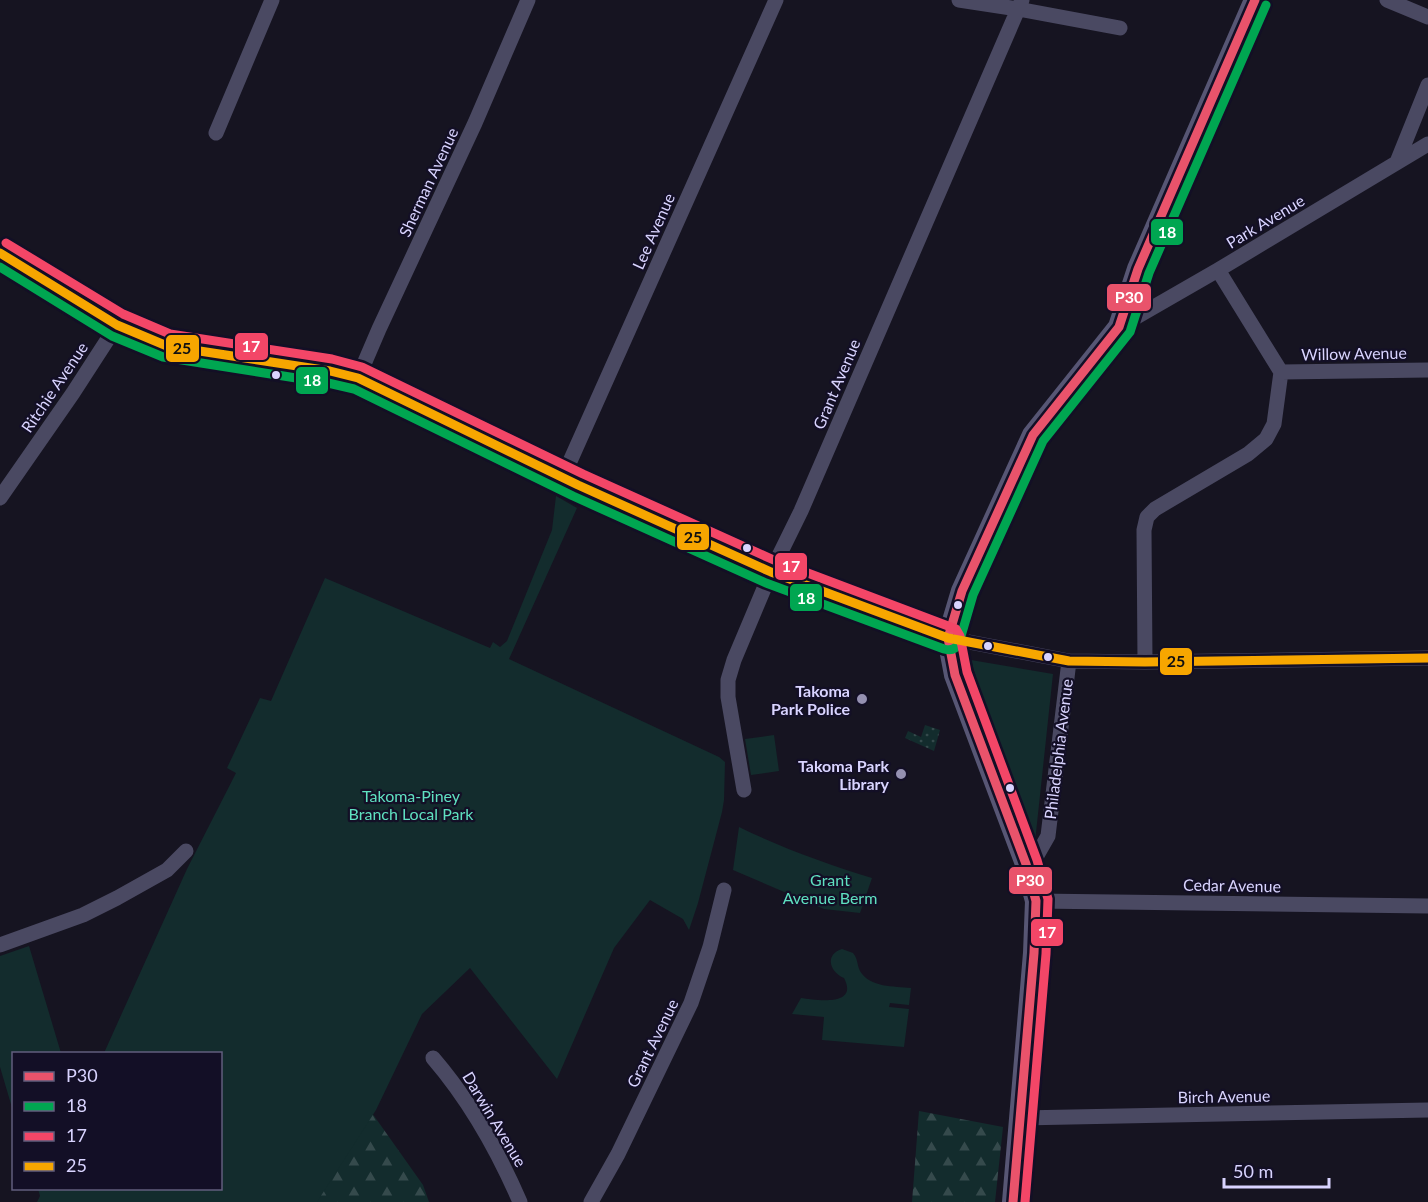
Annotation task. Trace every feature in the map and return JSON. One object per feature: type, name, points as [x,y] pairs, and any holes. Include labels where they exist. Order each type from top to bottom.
[{"type":"main road","points":[[1013,1202],[1034,953],[1036,900],[1026,864],[955,675],[948,638],[962,591],[1033,435],[1119,327],[1138,269],[1255,0]]},
{"type":"street","points":[[216,133],[272,0]]},
{"type":"street","name":"Sherman Avenue","points":[[358,378],[475,123],[528,0]]},
{"type":"street","name":"Lee Avenue","points":[[563,477],[776,0]]},
{"type":"street","points":[[959,0],[1020,4],[1120,28]]},
{"type":"street","points":[[1388,0],[1428,17]]},
{"type":"street","name":"Grant Avenue","points":[[744,790],[728,697],[728,680],[734,660],[771,572],[801,511],[1020,4]]},
{"type":"street","points":[[1398,162],[1428,85]]},
{"type":"street","name":"Park Avenue","points":[[1119,327],[1428,144]]},
{"type":"street","points":[[0,253],[117,325],[167,346],[330,371],[358,378],[563,477],[771,572],[948,638],[1069,662],[1428,658]]},
{"type":"street","points":[[1145,662],[1144,530],[1147,517],[1155,509],[1248,454],[1266,439],[1274,424],[1281,372],[1218,270]]},
{"type":"street","name":"Ritchie Avenue","points":[[0,498],[117,325]]},
{"type":"street","name":"Willow Avenue","points":[[1281,372],[1428,370]]},
{"type":"street","name":"Philadelphia Avenue","points":[[1026,864],[1036,857],[1048,836],[1069,662]]},
{"type":"street","points":[[0,945],[84,915],[167,870],[186,851]]},
{"type":"street","name":"Grant Avenue","points":[[591,1202],[618,1154],[691,1003],[710,947],[724,890]]},
{"type":"street","name":"Cedar Avenue","points":[[1036,900],[1428,906]]},
{"type":"street","name":"Darwin Avenue","points":[[434,1058],[458,1089],[481,1125],[502,1162],[520,1202]]},
{"type":"street","name":"Birch Avenue","points":[[1021,1118],[1428,1110]]},
{"type":"green space","name":"Takoma-Piney Branch Local Park","points":[[556,496],[577,508],[509,659],[719,757],[725,762],[722,812],[689,930],[683,919],[650,900],[614,948],[557,1079],[470,968],[422,1014],[376,1110],[317,1202],[37,1202],[40,1196],[38,1190],[222,1190],[222,1052],[104,1052],[187,869],[236,773],[227,768],[260,698],[271,701],[325,578],[490,648],[493,642],[500,647],[507,641],[552,530]]},
{"type":"green space","points":[[971,660],[1053,674],[1035,842],[986,713]]},
{"type":"green space","points":[[925,725],[940,730],[934,751],[905,738],[908,731],[921,737]]},
{"type":"green space","points":[[774,735],[779,771],[751,775],[745,739]]},
{"type":"green space","name":"Grant Avenue Berm","points":[[739,827],[805,855],[872,878],[860,913],[824,909],[733,870]]},
{"type":"green space","points":[[29,946],[61,1052],[12,1052],[12,1108],[0,1067],[0,956]]},
{"type":"green space","points":[[842,949],[853,953],[860,971],[870,981],[911,988],[909,1005],[890,1003],[889,1007],[909,1009],[904,1047],[822,1040],[824,1017],[792,1014],[801,998],[834,1000],[846,994],[847,987],[844,978],[835,972],[831,964],[833,955]]},
{"type":"green space","points":[[919,1111],[1003,1127],[995,1202],[912,1202]]},
{"type":"green space","points":[[372,1113],[423,1185],[429,1202],[303,1202]]},
{"type":"transit line","name":"P30","points":[[1013,1202],[1034,953],[1036,901],[1026,864],[955,675],[948,638],[962,591],[1033,435],[1119,327],[1138,269],[1255,0]]},
{"type":"transit line","name":"18","points":[[0,267],[112,336],[163,357],[354,389],[573,496],[766,583],[951,650],[959,643],[973,595],[1043,441],[1130,332],[1149,273],[1266,5]]},
{"type":"transit line","name":"17","points":[[6,243],[123,314],[170,334],[332,359],[362,367],[583,474],[776,561],[956,629],[960,636],[967,672],[1037,860],[1048,899],[1046,954],[1025,1202]]},
{"type":"transit line","name":"25","points":[[0,253],[117,325],[167,346],[330,371],[358,378],[578,485],[771,572],[948,638],[1069,661],[1428,658]]},
{"type":"place","name":"Takoma Park Police","points":[[862,699]]},
{"type":"place","name":"Takoma Park Library","points":[[901,774]]}]
